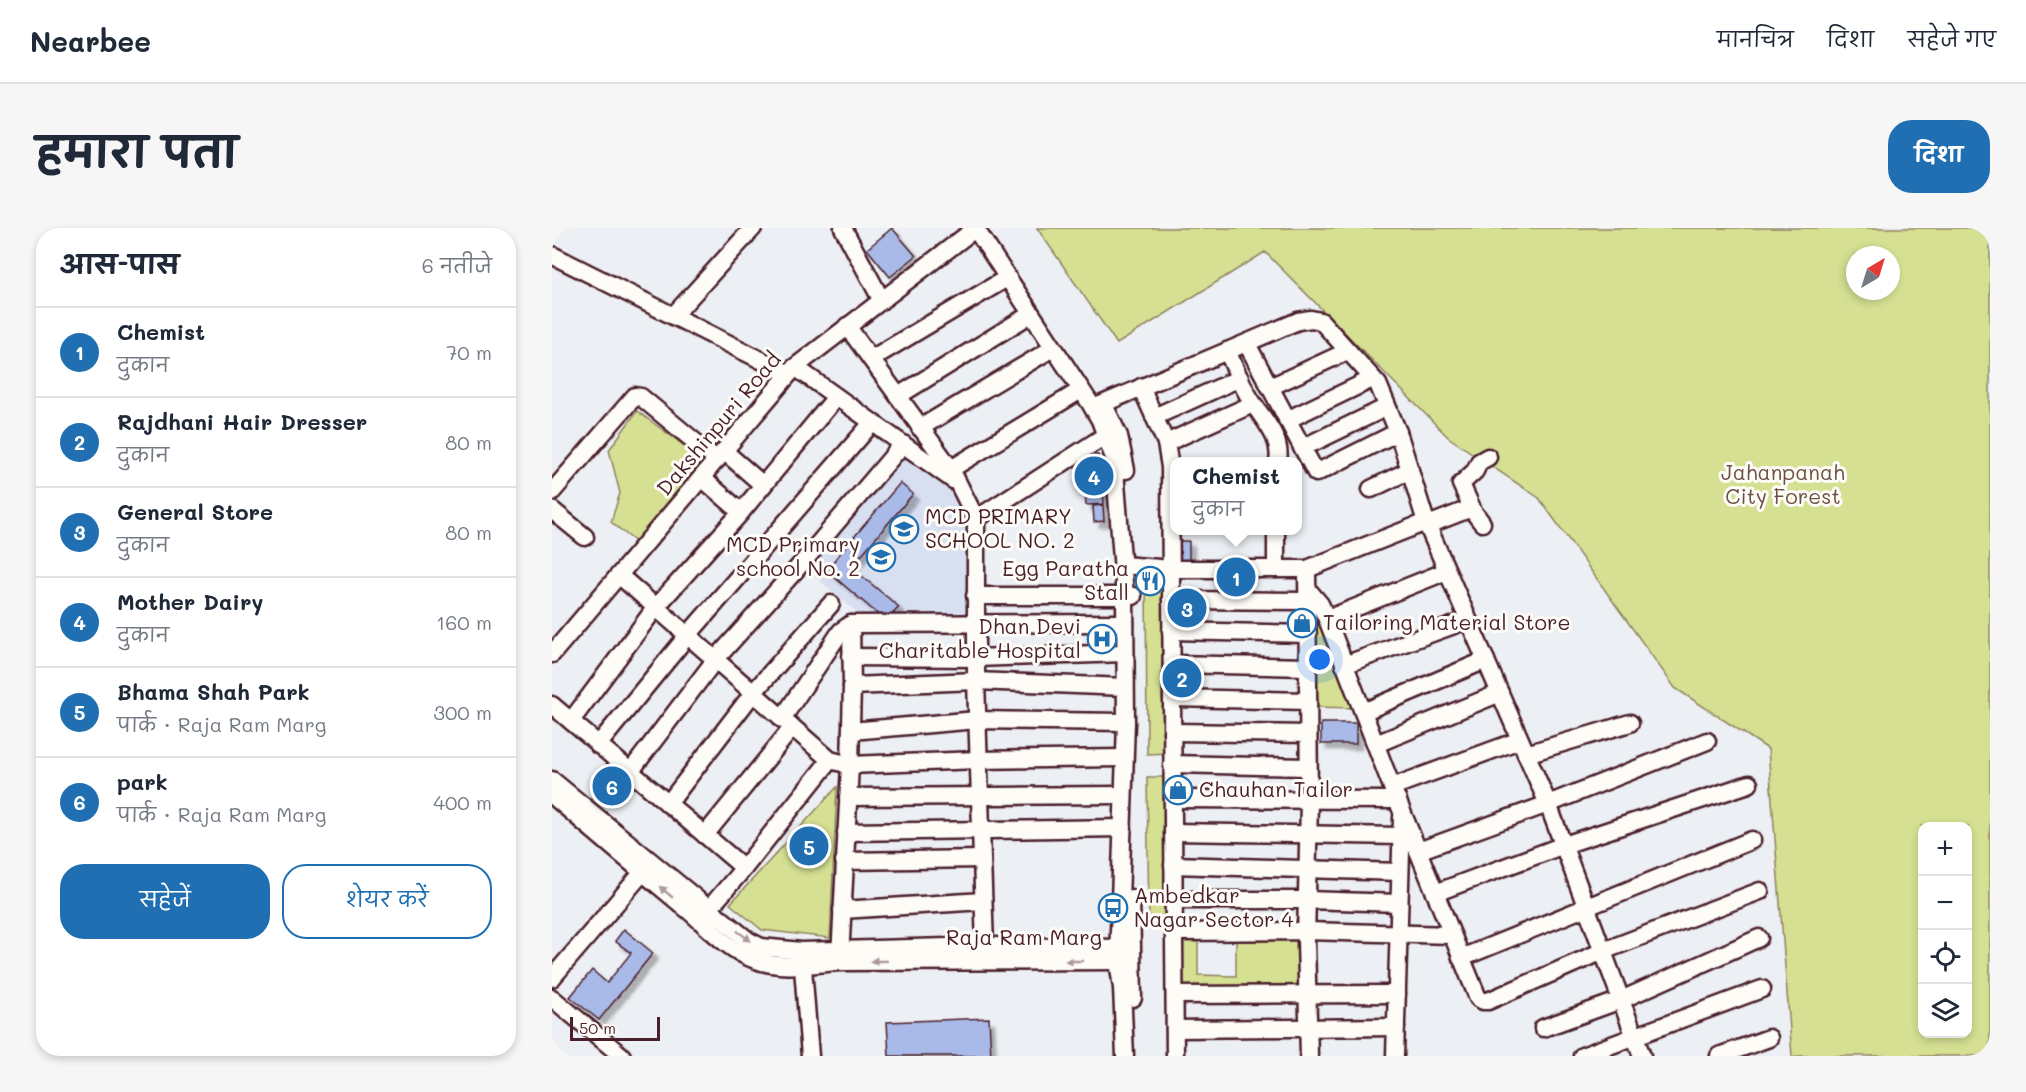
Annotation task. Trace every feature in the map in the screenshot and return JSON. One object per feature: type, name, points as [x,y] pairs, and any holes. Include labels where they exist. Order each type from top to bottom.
[{"type":"street","points":[[673,316],[753,228]]},
{"type":"street","points":[[843,228],[881,299]]},
{"type":"street","points":[[975,228],[1081,390],[1098,405]]},
{"type":"street","name":"Dakshinpuri Road","points":[[552,654],[792,370],[975,228]]},
{"type":"street","points":[[988,228],[1098,405],[1111,432],[1128,565],[1122,955],[1135,1056]]},
{"type":"street","points":[[552,255],[673,316],[792,370],[955,477]]},
{"type":"street","points":[[871,359],[1007,278]]},
{"type":"street","points":[[898,396],[1031,314]]},
{"type":"street","points":[[1098,405],[1298,321],[1311,319],[1321,321],[1378,384],[1398,432],[1427,524],[1548,804],[1642,1056]]},
{"type":"street","points":[[847,326],[955,477],[976,519],[976,681],[986,953]]},
{"type":"street","points":[[1247,344],[1316,473],[1398,432]]},
{"type":"street","points":[[920,428],[1053,348]]},
{"type":"street","points":[[1227,351],[1253,404],[1268,423],[1276,440],[1278,457]]},
{"type":"street","points":[[1270,387],[1348,351]]},
{"type":"street","points":[[1154,417],[1240,378]]},
{"type":"street","points":[[1287,420],[1372,379]]},
{"type":"street","points":[[1141,387],[1166,443],[1170,459]]},
{"type":"street","points":[[955,477],[1081,390]]},
{"type":"street","points":[[552,492],[635,396],[641,397],[763,485]]},
{"type":"street","points":[[571,721],[656,607],[741,512],[836,397]]},
{"type":"street","points":[[1166,443],[1253,404]]},
{"type":"street","points":[[1302,448],[1387,407]]},
{"type":"street","points":[[598,745],[688,635],[872,423]]},
{"type":"street","points":[[976,519],[1111,432]]},
{"type":"street","points":[[630,772],[715,660],[802,563],[903,444]]},
{"type":"street","points":[[1482,523],[1470,507],[1470,502],[1461,484],[1475,471],[1479,462],[1488,457]]},
{"type":"street","points":[[1371,489],[1410,470]]},
{"type":"street","points":[[702,478],[741,512]]},
{"type":"street","points":[[1128,565],[1171,569],[1307,569],[1470,507]]},
{"type":"street","points":[[552,510],[585,537]]},
{"type":"street","points":[[1172,535],[1176,1056]]},
{"type":"street","points":[[1276,535],[1276,569]]},
{"type":"street","points":[[1307,569],[1309,800],[1306,931],[1309,1056]]},
{"type":"street","points":[[1327,619],[1447,571]]},
{"type":"street","points":[[620,576],[830,760],[850,765],[1124,758]]},
{"type":"street","points":[[975,596],[1129,596]]},
{"type":"street","points":[[1125,1056],[1122,988],[1123,795],[1126,722],[1125,623],[1129,596]]},
{"type":"street","points":[[1171,600],[1309,596],[1320,604],[1475,994],[1483,1001],[1603,951],[1760,891]]},
{"type":"street","points":[[668,804],[753,693],[831,604]]},
{"type":"street","points":[[1344,665],[1468,620]]},
{"type":"street","points":[[705,836],[787,723],[841,631],[851,624],[1125,623]]},
{"type":"street","points":[[840,955],[850,765],[851,624]]},
{"type":"street","points":[[1171,632],[1308,634]]},
{"type":"street","points":[[852,657],[976,658],[1125,653]]},
{"type":"street","points":[[1363,712],[1486,660]]},
{"type":"street","points":[[1172,664],[1308,668]]},
{"type":"street","points":[[852,686],[976,681],[1125,687]]},
{"type":"street","points":[[1376,744],[1500,693]]},
{"type":"street","points":[[1172,698],[1308,701]]},
{"type":"street","points":[[552,705],[744,868]]},
{"type":"street","points":[[851,731],[977,720],[1126,722]]},
{"type":"street","points":[[1173,799],[1397,799],[1523,747],[1630,723]]},
{"type":"street","points":[[1172,732],[1308,734]]},
{"type":"street","points":[[1418,851],[1548,804],[1707,741]]},
{"type":"street","points":[[704,915],[830,760]]},
{"type":"street","points":[[1173,764],[1307,767]]},
{"type":"street","name":"Raja Ram Marg","points":[[552,780],[643,864]]},
{"type":"street","points":[[1435,893],[1564,845],[1749,784]]},
{"type":"street","name":"Raja Ram Marg","points":[[552,795],[643,864],[704,915],[741,953],[755,960],[773,964],[802,958],[840,955],[986,953],[1122,955]]},
{"type":"street","points":[[848,797],[1123,795]]},
{"type":"street","points":[[1395,1056],[1401,836],[1397,799]]},
{"type":"street","points":[[846,832],[1123,828]]},
{"type":"street","points":[[1173,831],[1401,836]]},
{"type":"street","points":[[1461,958],[1752,840]]},
{"type":"street","points":[[844,861],[982,859]]},
{"type":"street","points":[[552,961],[643,864]]},
{"type":"street","points":[[552,978],[643,864]]},
{"type":"street","points":[[1173,865],[1400,872]]},
{"type":"street","points":[[1174,900],[1399,903]]},
{"type":"street","points":[[842,910],[983,901]]},
{"type":"street","points":[[1174,932],[1306,931],[1452,935]]},
{"type":"street","points":[[1543,1028],[1621,1000],[1759,938]]},
{"type":"street","points":[[802,958],[810,1056]]},
{"type":"street","points":[[1582,1056],[1762,989]]},
{"type":"street","points":[[1175,995],[1397,994]]},
{"type":"street","points":[[552,998],[622,1056]]},
{"type":"street","points":[[1175,1029],[1396,1027]]},
{"type":"street","points":[[1719,1056],[1769,1038]]},
{"type":"shaded area","name":"MCD PRIMARY SCHOOL NO. 2","points":[[902,449],[956,487],[974,522],[972,620],[867,621],[803,566]]},
{"type":"green space","name":"Jahanpanah City Forest","points":[[1037,228],[1990,228],[1990,1056],[1792,1056],[1768,749],[1675,688],[1539,498],[1448,437],[1265,252],[1117,344]]},
{"type":"green space","points":[[637,411],[705,461],[637,543],[611,522],[620,493],[609,450]]},
{"type":"green space","points":[[1146,568],[1169,570],[1170,753],[1147,754]]},
{"type":"green space","points":[[1312,599],[1358,708],[1311,707]]},
{"type":"green space","points":[[1147,777],[1171,777],[1172,925],[1149,926]]},
{"type":"green space","points":[[837,787],[830,938],[762,930],[730,904]]},
{"type":"green space","points":[[1304,933],[1305,992],[1178,992],[1177,935],[1198,935],[1198,975],[1236,976],[1236,934]]},
{"type":"building","points":[[892,228],[916,256],[890,277],[867,249]]},
{"type":"building","points":[[1098,455],[1099,465],[1088,466],[1087,456]]},
{"type":"building","points":[[1100,469],[1101,483],[1088,483],[1087,470]]},
{"type":"building","points":[[900,483],[913,494],[851,567],[899,607],[886,621],[826,570]]},
{"type":"building","points":[[1103,489],[1104,504],[1086,505],[1085,490]]},
{"type":"building","points":[[1103,505],[1104,521],[1094,522],[1093,506]]},
{"type":"building","points":[[1174,541],[1189,541],[1189,566],[1173,566]]},
{"type":"building","points":[[1095,626],[1112,626],[1113,650],[1089,651],[1089,638],[1096,638]]},
{"type":"building","points":[[1321,723],[1356,723],[1356,744],[1321,744]]},
{"type":"building","points":[[624,929],[653,953],[599,1020],[570,997],[592,970],[607,983],[631,953],[615,941]]},
{"type":"building","points":[[989,1018],[991,1056],[889,1056],[887,1022]]},
{"type":"place","name":"Mother Dairy","points":[[1094,476]]},
{"type":"place","name":"MCD PRIMARY SCHOOL NO. 2","points":[[904,529]]},
{"type":"place","name":"MCD Primary school No. 2","points":[[881,557]]},
{"type":"place","name":"Chemist","points":[[1236,577]]},
{"type":"place","name":"Egg Paratha Stall","points":[[1150,581]]},
{"type":"place","name":"General Store","points":[[1187,608]]},
{"type":"place","name":"Tailoring Material Store","points":[[1302,623]]},
{"type":"place","name":"Dhan Devi Charitable Hospital","points":[[1102,639]]},
{"type":"place","name":"Rajdhani Hair Dresser","points":[[1182,678]]},
{"type":"place","name":"park","points":[[612,786]]},
{"type":"place","name":"Chauhan Tailor","points":[[1178,790]]},
{"type":"place","name":"Bhama Shah Park","points":[[809,846]]},
{"type":"place","name":"Ambedkar Nagar Sector 4","points":[[1113,908]]}]
